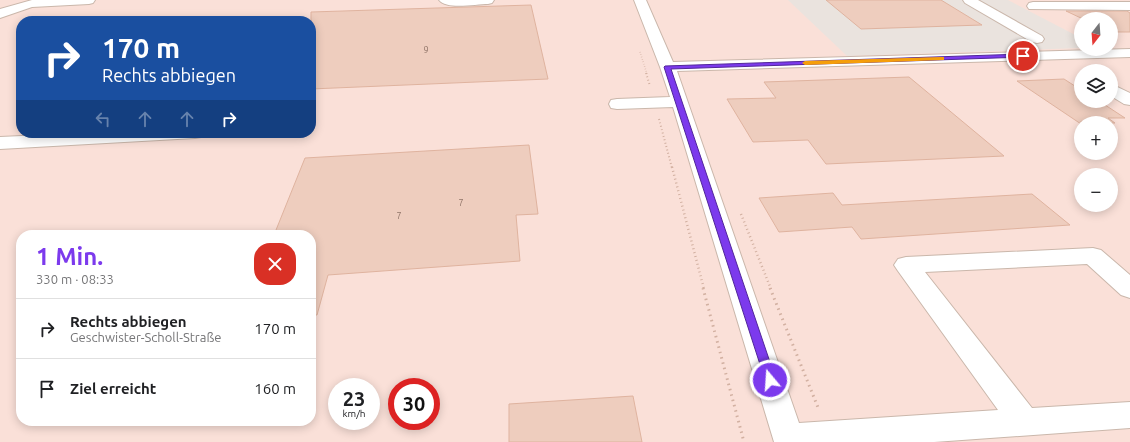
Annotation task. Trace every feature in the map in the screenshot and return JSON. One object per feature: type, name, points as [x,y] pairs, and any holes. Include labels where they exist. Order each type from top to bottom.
[{"type":"street","points":[[0,14],[9,9],[43,2],[89,0]]},
{"type":"street","points":[[445,0],[451,2],[488,0]]},
{"type":"street","points":[[640,0],[668,67],[790,440],[1130,415]]},
{"type":"street","points":[[968,0],[1037,39]]},
{"type":"street","points":[[1033,6],[1130,6]]},
{"type":"street","points":[[668,67],[1130,53]]},
{"type":"street","points":[[1054,55],[1074,67]]},
{"type":"street","points":[[1118,93],[1130,100]]},
{"type":"street","points":[[617,104],[679,102]]},
{"type":"street","points":[[0,143],[98,138]]},
{"type":"street","points":[[1024,422],[906,265],[1093,256],[1130,289]]},
{"type":"path","points":[[640,51],[655,102],[744,442]]},
{"type":"path","points":[[739,210],[829,436]]},
{"type":"shaded area","points":[[0,0],[1130,0],[1130,442],[0,442]]},
{"type":"shaded area","points":[[788,0],[1008,0],[1074,34],[1074,48],[847,56]]},
{"type":"building","points":[[826,0],[941,0],[982,25],[861,29]]},
{"type":"building","points":[[531,5],[548,79],[316,89],[316,16],[311,16],[311,12]]},
{"type":"building","points":[[1066,11],[1127,11],[1130,13],[1130,32],[1118,32],[1118,12],[1074,12],[1074,15]]},
{"type":"building","points":[[909,77],[1004,156],[826,164],[808,140],[753,142],[727,99],[776,98],[764,82]]},
{"type":"building","points":[[1064,79],[1074,85],[1074,108],[1110,108],[1125,118],[1118,118],[1118,116],[1074,116],[1074,119],[1017,81]]},
{"type":"building","points":[[529,145],[538,214],[516,215],[520,261],[328,275],[316,315],[316,230],[276,230],[305,158]]},
{"type":"building","points":[[833,193],[842,205],[1032,194],[1070,225],[861,239],[852,227],[779,232],[759,198]]},
{"type":"building","points":[[633,396],[642,442],[509,442],[509,404]]},
{"type":"slow traffic","points":[[805,63],[941,59]]},
{"type":"route","points":[[770,380],[668,67],[1023,56]]}]
